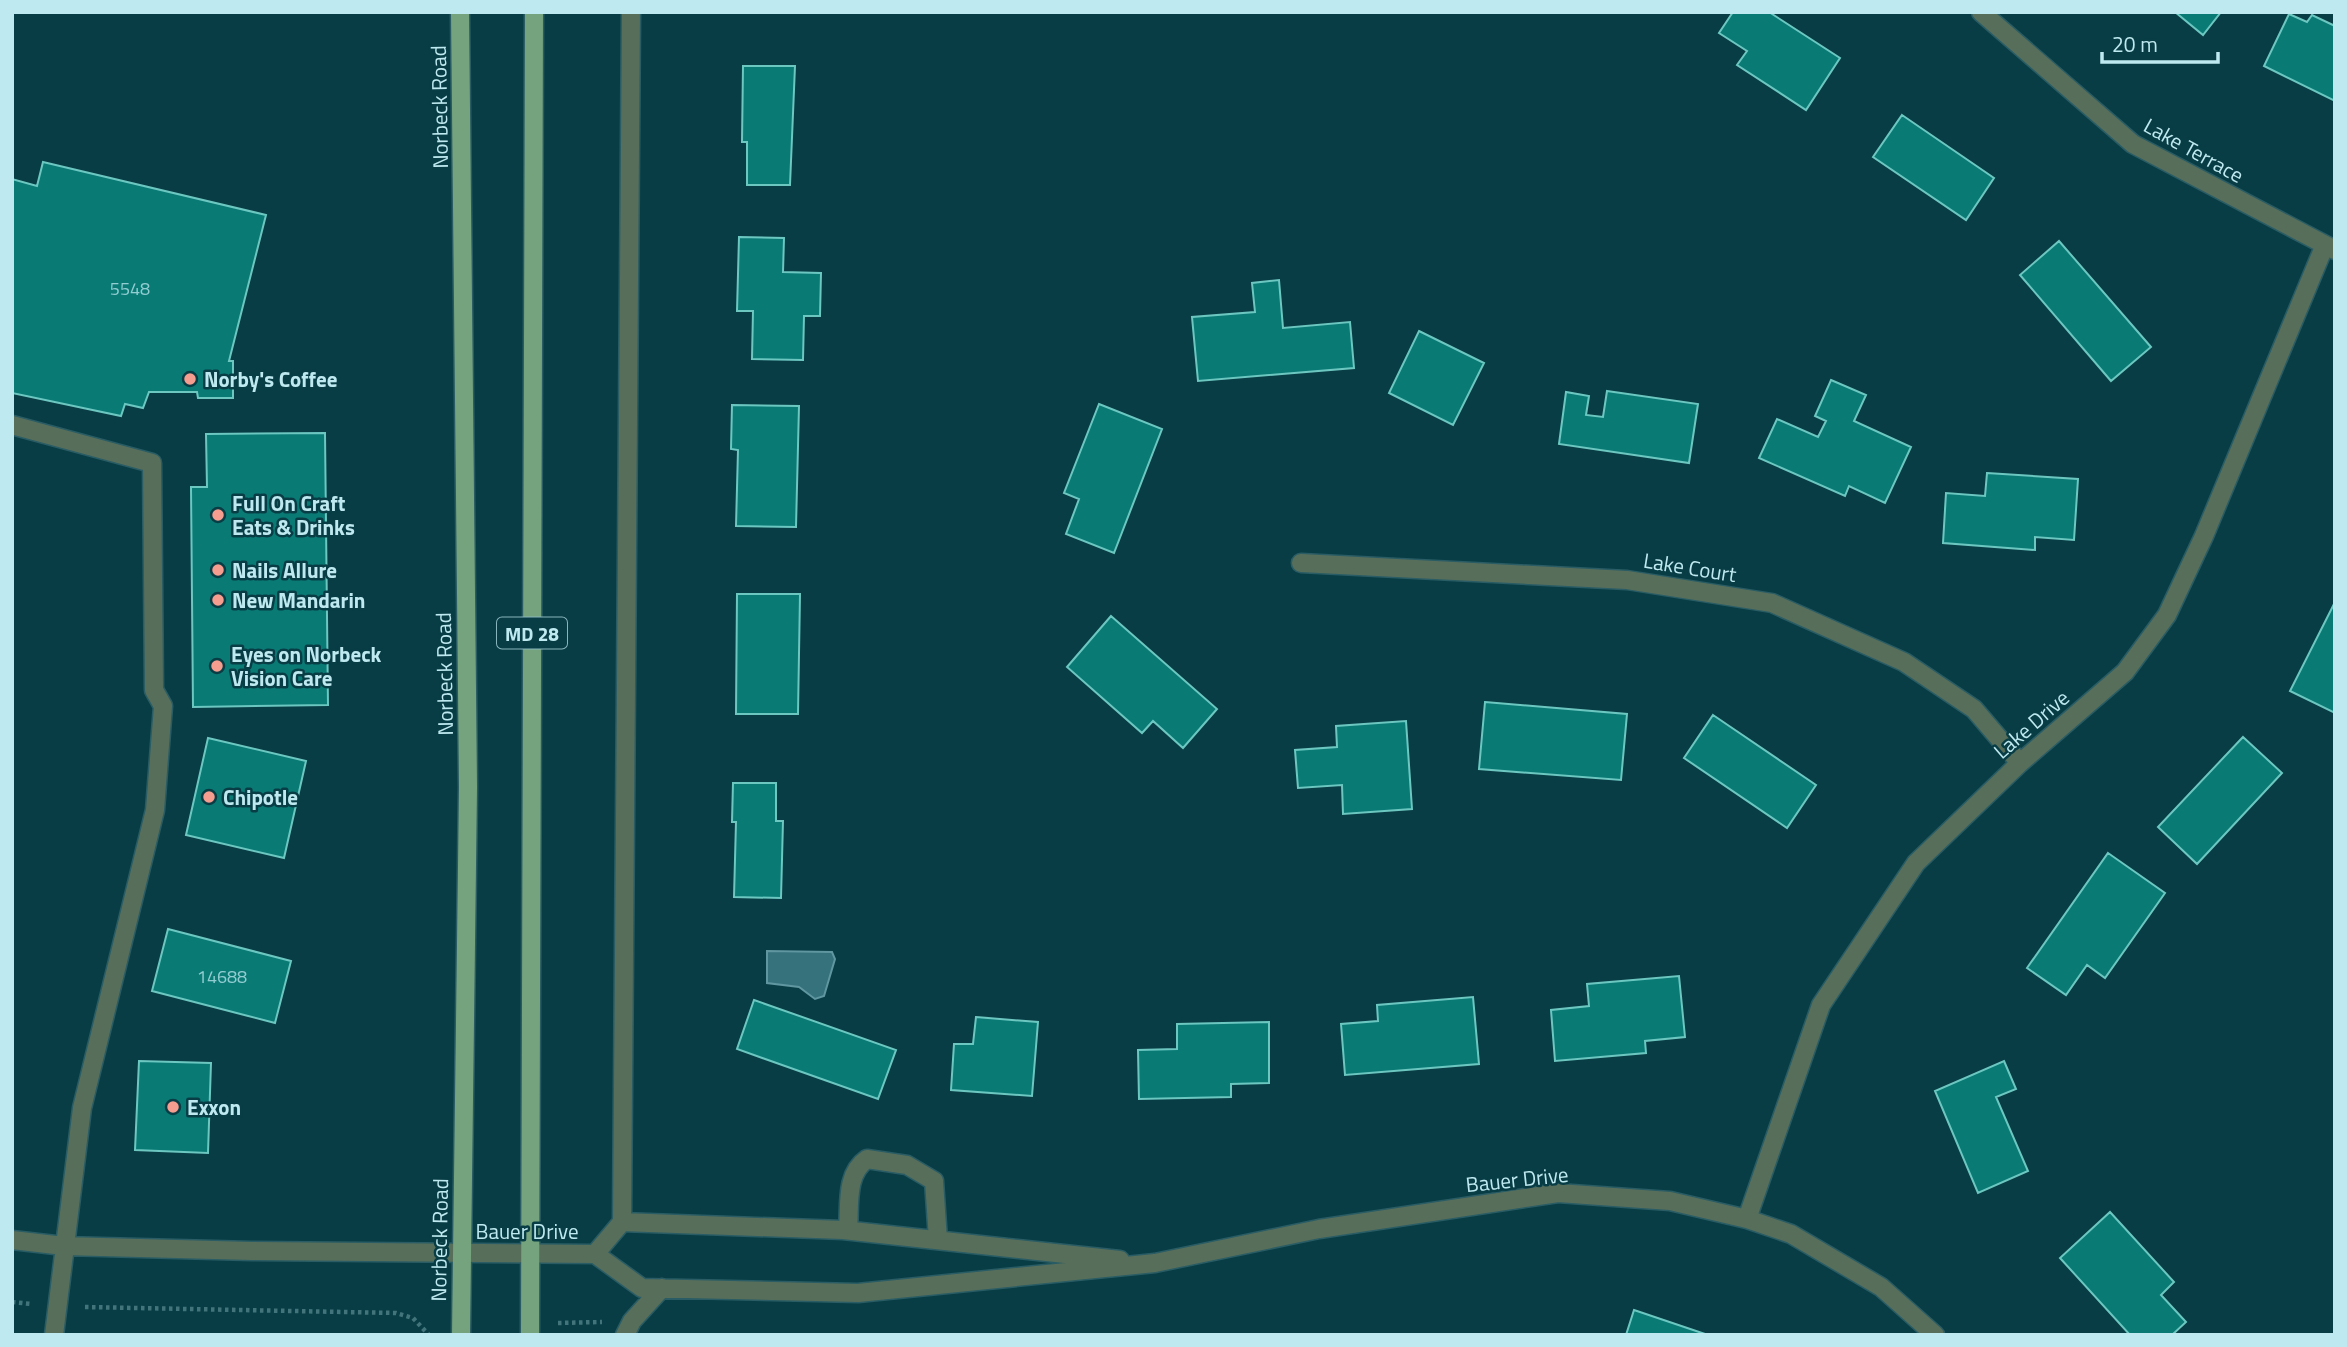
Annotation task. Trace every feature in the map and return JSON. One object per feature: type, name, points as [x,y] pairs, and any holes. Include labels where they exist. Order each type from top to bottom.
[{"type":"main road","name":"Norbeck Road","points":[[460,12],[468,773],[461,1335]]},
{"type":"main road","name":"MD 28","points":[[530,1335],[534,12]]},
{"type":"street","points":[[595,1254],[622,1222],[631,12]]},
{"type":"street","name":"Lake Terrace","points":[[1981,12],[2133,144],[2329,249]]},
{"type":"street","name":"Lake Drive","points":[[1748,1219],[1821,1005],[1916,863],[2020,763],[2125,672],[2167,615],[2329,249]]},
{"type":"street","points":[[12,425],[152,463],[154,690],[163,706],[155,810],[82,1108],[55,1306],[54,1335]]},
{"type":"street","name":"Lake Court","points":[[1301,563],[1627,580],[1772,603],[1904,662],[1974,709],[2020,763]]},
{"type":"street","points":[[848,1230],[852,1179],[857,1166],[867,1159],[907,1165],[934,1181],[939,1240]]},
{"type":"street","name":"Bauer Drive","points":[[12,1240],[64,1245],[461,1254],[595,1254],[642,1288],[858,1293],[1155,1263],[1319,1229],[1558,1193],[1670,1201],[1748,1219],[1791,1234],[1881,1287],[1935,1335]]},
{"type":"street","name":"Bauer Drive","points":[[622,1222],[848,1230],[1155,1263]]},
{"type":"street","points":[[628,1328],[662,1288]]},
{"type":"path","points":[[12,1302],[173,1311],[396,1313],[413,1318],[429,1335]]},
{"type":"water","points":[[767,951],[832,952],[835,959],[824,996],[815,999],[799,987],[767,983]]},
{"type":"building","points":[[1733,12],[1769,12],[1840,58],[1806,110],[1737,65],[1747,51],[1719,33]]},
{"type":"building","points":[[2175,12],[2221,12],[2203,35]]},
{"type":"building","points":[[2289,14],[2307,22],[2312,15],[2335,26],[2335,101],[2264,66]]},
{"type":"building","points":[[743,66],[795,66],[790,185],[747,185],[747,142],[742,142]]},
{"type":"building","points":[[1902,115],[1994,178],[1966,220],[1873,157]]},
{"type":"building","points":[[43,162],[266,215],[229,361],[233,361],[233,398],[198,398],[197,392],[149,392],[143,408],[125,404],[121,416],[12,393],[12,179],[37,186]]},
{"type":"building","points":[[739,237],[784,238],[783,272],[821,273],[820,316],[804,316],[803,360],[752,359],[753,311],[737,311]]},
{"type":"building","points":[[2059,241],[2151,347],[2111,381],[2020,275]]},
{"type":"building","points":[[1279,280],[1283,328],[1350,322],[1354,368],[1198,381],[1192,317],[1255,312],[1252,283]]},
{"type":"building","points":[[1419,331],[1484,363],[1453,425],[1389,393]]},
{"type":"building","points":[[1831,380],[1866,395],[1854,421],[1911,447],[1885,503],[1849,486],[1845,496],[1759,458],[1777,419],[1818,437],[1826,421],[1815,416]]},
{"type":"building","points":[[1607,391],[1698,404],[1689,463],[1559,444],[1566,392],[1589,396],[1586,415],[1603,417]]},
{"type":"building","points":[[1099,404],[1162,429],[1114,553],[1066,534],[1079,499],[1064,493]]},
{"type":"building","points":[[732,405],[799,406],[796,527],[736,526],[738,450],[731,449]]},
{"type":"building","points":[[325,433],[328,705],[193,707],[191,487],[207,487],[206,434]]},
{"type":"building","points":[[1987,473],[2078,479],[2074,540],[2035,537],[2035,550],[1943,543],[1946,493],[1985,496]]},
{"type":"building","points":[[737,594],[800,594],[798,714],[736,714]]},
{"type":"building","points":[[2335,602],[2335,713],[2290,691]]},
{"type":"building","points":[[1111,616],[1217,709],[1183,748],[1153,721],[1142,733],[1067,667]]},
{"type":"building","points":[[1485,702],[1627,714],[1621,780],[1479,769]]},
{"type":"building","points":[[1713,715],[1816,785],[1787,828],[1684,758]]},
{"type":"building","points":[[1406,721],[1412,809],[1343,814],[1342,785],[1298,788],[1295,750],[1337,747],[1336,726]]},
{"type":"building","points":[[2243,737],[2282,773],[2197,864],[2158,827]]},
{"type":"building","points":[[208,738],[306,761],[284,858],[186,835]]},
{"type":"building","points":[[733,783],[776,783],[776,821],[783,821],[781,898],[734,897],[736,822],[732,822]]},
{"type":"building","points":[[2108,853],[2165,893],[2105,978],[2087,965],[2066,995],[2027,968]]},
{"type":"building","points":[[168,929],[291,961],[275,1023],[152,991]]},
{"type":"building","points":[[1679,976],[1685,1037],[1645,1041],[1646,1053],[1555,1061],[1551,1010],[1589,1006],[1587,984]]},
{"type":"building","points":[[1473,997],[1479,1064],[1345,1075],[1341,1024],[1378,1021],[1377,1005]]},
{"type":"building","points":[[754,1000],[896,1050],[878,1099],[737,1049]]},
{"type":"building","points":[[976,1017],[1038,1022],[1032,1096],[951,1090],[954,1044],[973,1044]]},
{"type":"building","points":[[1269,1022],[1269,1083],[1231,1084],[1231,1097],[1139,1099],[1138,1050],[1177,1049],[1177,1024]]},
{"type":"building","name":"Exxon","points":[[139,1061],[211,1063],[208,1153],[135,1150]]},
{"type":"building","points":[[2004,1061],[2016,1089],[1996,1097],[2028,1171],[1978,1193],[1935,1091]]},
{"type":"building","points":[[2110,1212],[2174,1282],[2161,1295],[2186,1322],[2172,1335],[2130,1335],[2060,1258]]},
{"type":"building","points":[[1634,1310],[1708,1335],[1626,1335]]},
{"type":"place","name":"Norby's Coffee","points":[[190,379]]},
{"type":"place","name":"Full On Craft Eats & Drinks","points":[[218,515]]},
{"type":"place","name":"Nails Allure","points":[[218,570]]},
{"type":"place","name":"New Mandarin","points":[[218,600]]},
{"type":"place","name":"Eyes on Norbeck Vision Care","points":[[217,666]]},
{"type":"place","name":"Chipotle","points":[[209,797]]},
{"type":"place","name":"Exxon","points":[[173,1107]]}]
